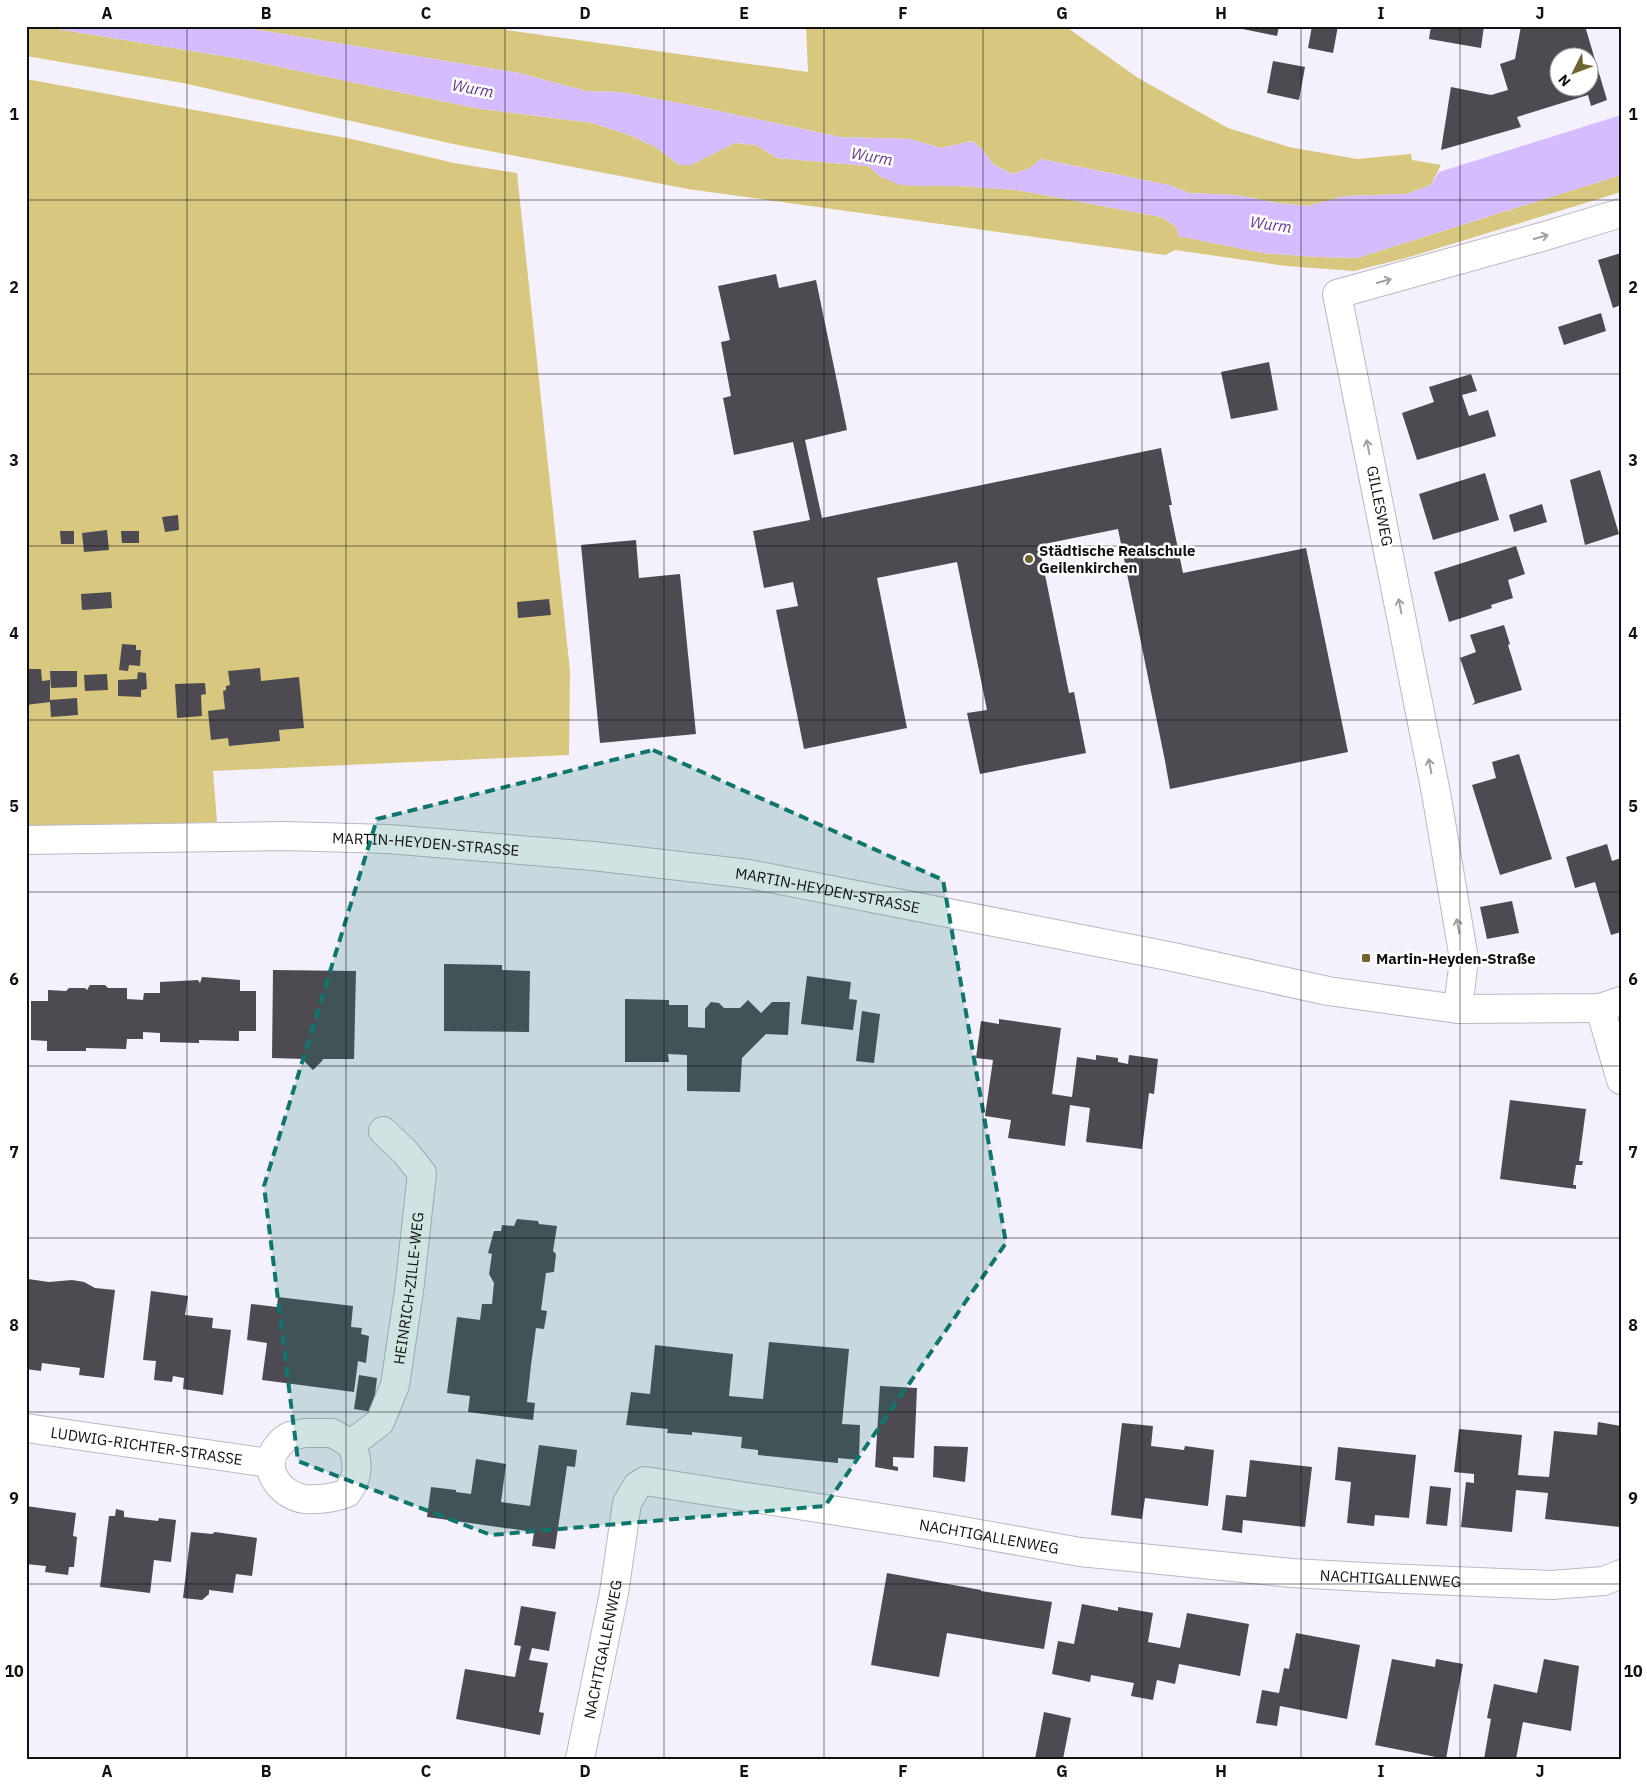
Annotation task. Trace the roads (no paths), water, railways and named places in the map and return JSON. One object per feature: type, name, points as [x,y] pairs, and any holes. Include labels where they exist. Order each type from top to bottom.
[{"type":"street","name":"GILLESWEG","points":[[1458,1009],[1464,959],[1436,793],[1337,294],[1545,236],[1621,212]]},
{"type":"street","name":"MARTIN-HEYDEN-STRASSE","points":[[26,840],[285,836],[388,839],[592,856],[740,873],[1112,944],[1328,991],[1458,1009],[1611,1004]]},
{"type":"street","points":[[1611,1004],[1621,1080]]},
{"type":"street","name":"HEINRICH-ZILLE-WEG","points":[[351,1444],[380,1422],[395,1385],[410,1291],[422,1173],[384,1131]]},
{"type":"street","name":"LUDWIG-RICHTER-STRASSE","points":[[26,1428],[269,1463]]},
{"type":"street","points":[[332,1433],[342,1437],[351,1444],[357,1461],[355,1480],[347,1493],[338,1496],[304,1499],[279,1485],[270,1471],[269,1463],[271,1455],[276,1448],[289,1436],[332,1433]]},
{"type":"street","name":"NACHTIGALLENWEG","points":[[580,1759],[614,1593],[627,1503],[637,1486],[645,1481],[946,1528],[1080,1552],[1292,1573],[1552,1585],[1604,1581],[1621,1574]]},
{"type":"water","name":"Wurm","points":[[39,26],[235,26],[519,73],[586,91],[620,92],[840,137],[910,139],[941,148],[972,141],[983,150],[993,164],[1012,174],[1030,168],[1041,159],[1169,185],[1189,193],[1237,195],[1277,203],[1308,206],[1345,196],[1406,194],[1431,185],[1439,172],[1621,115],[1621,175],[1357,258],[1263,253],[1178,236],[1177,227],[1161,217],[1017,190],[900,185],[881,177],[868,166],[777,158],[756,145],[735,143],[691,165],[679,165],[657,148],[632,136],[593,123],[475,108],[247,60]]},
{"type":"place","name":"Städtische Realschule Geilenkirchen","points":[[1029,559]]},
{"type":"place","name":"Martin-Heyden-Straße","points":[[1366,958]]}]
